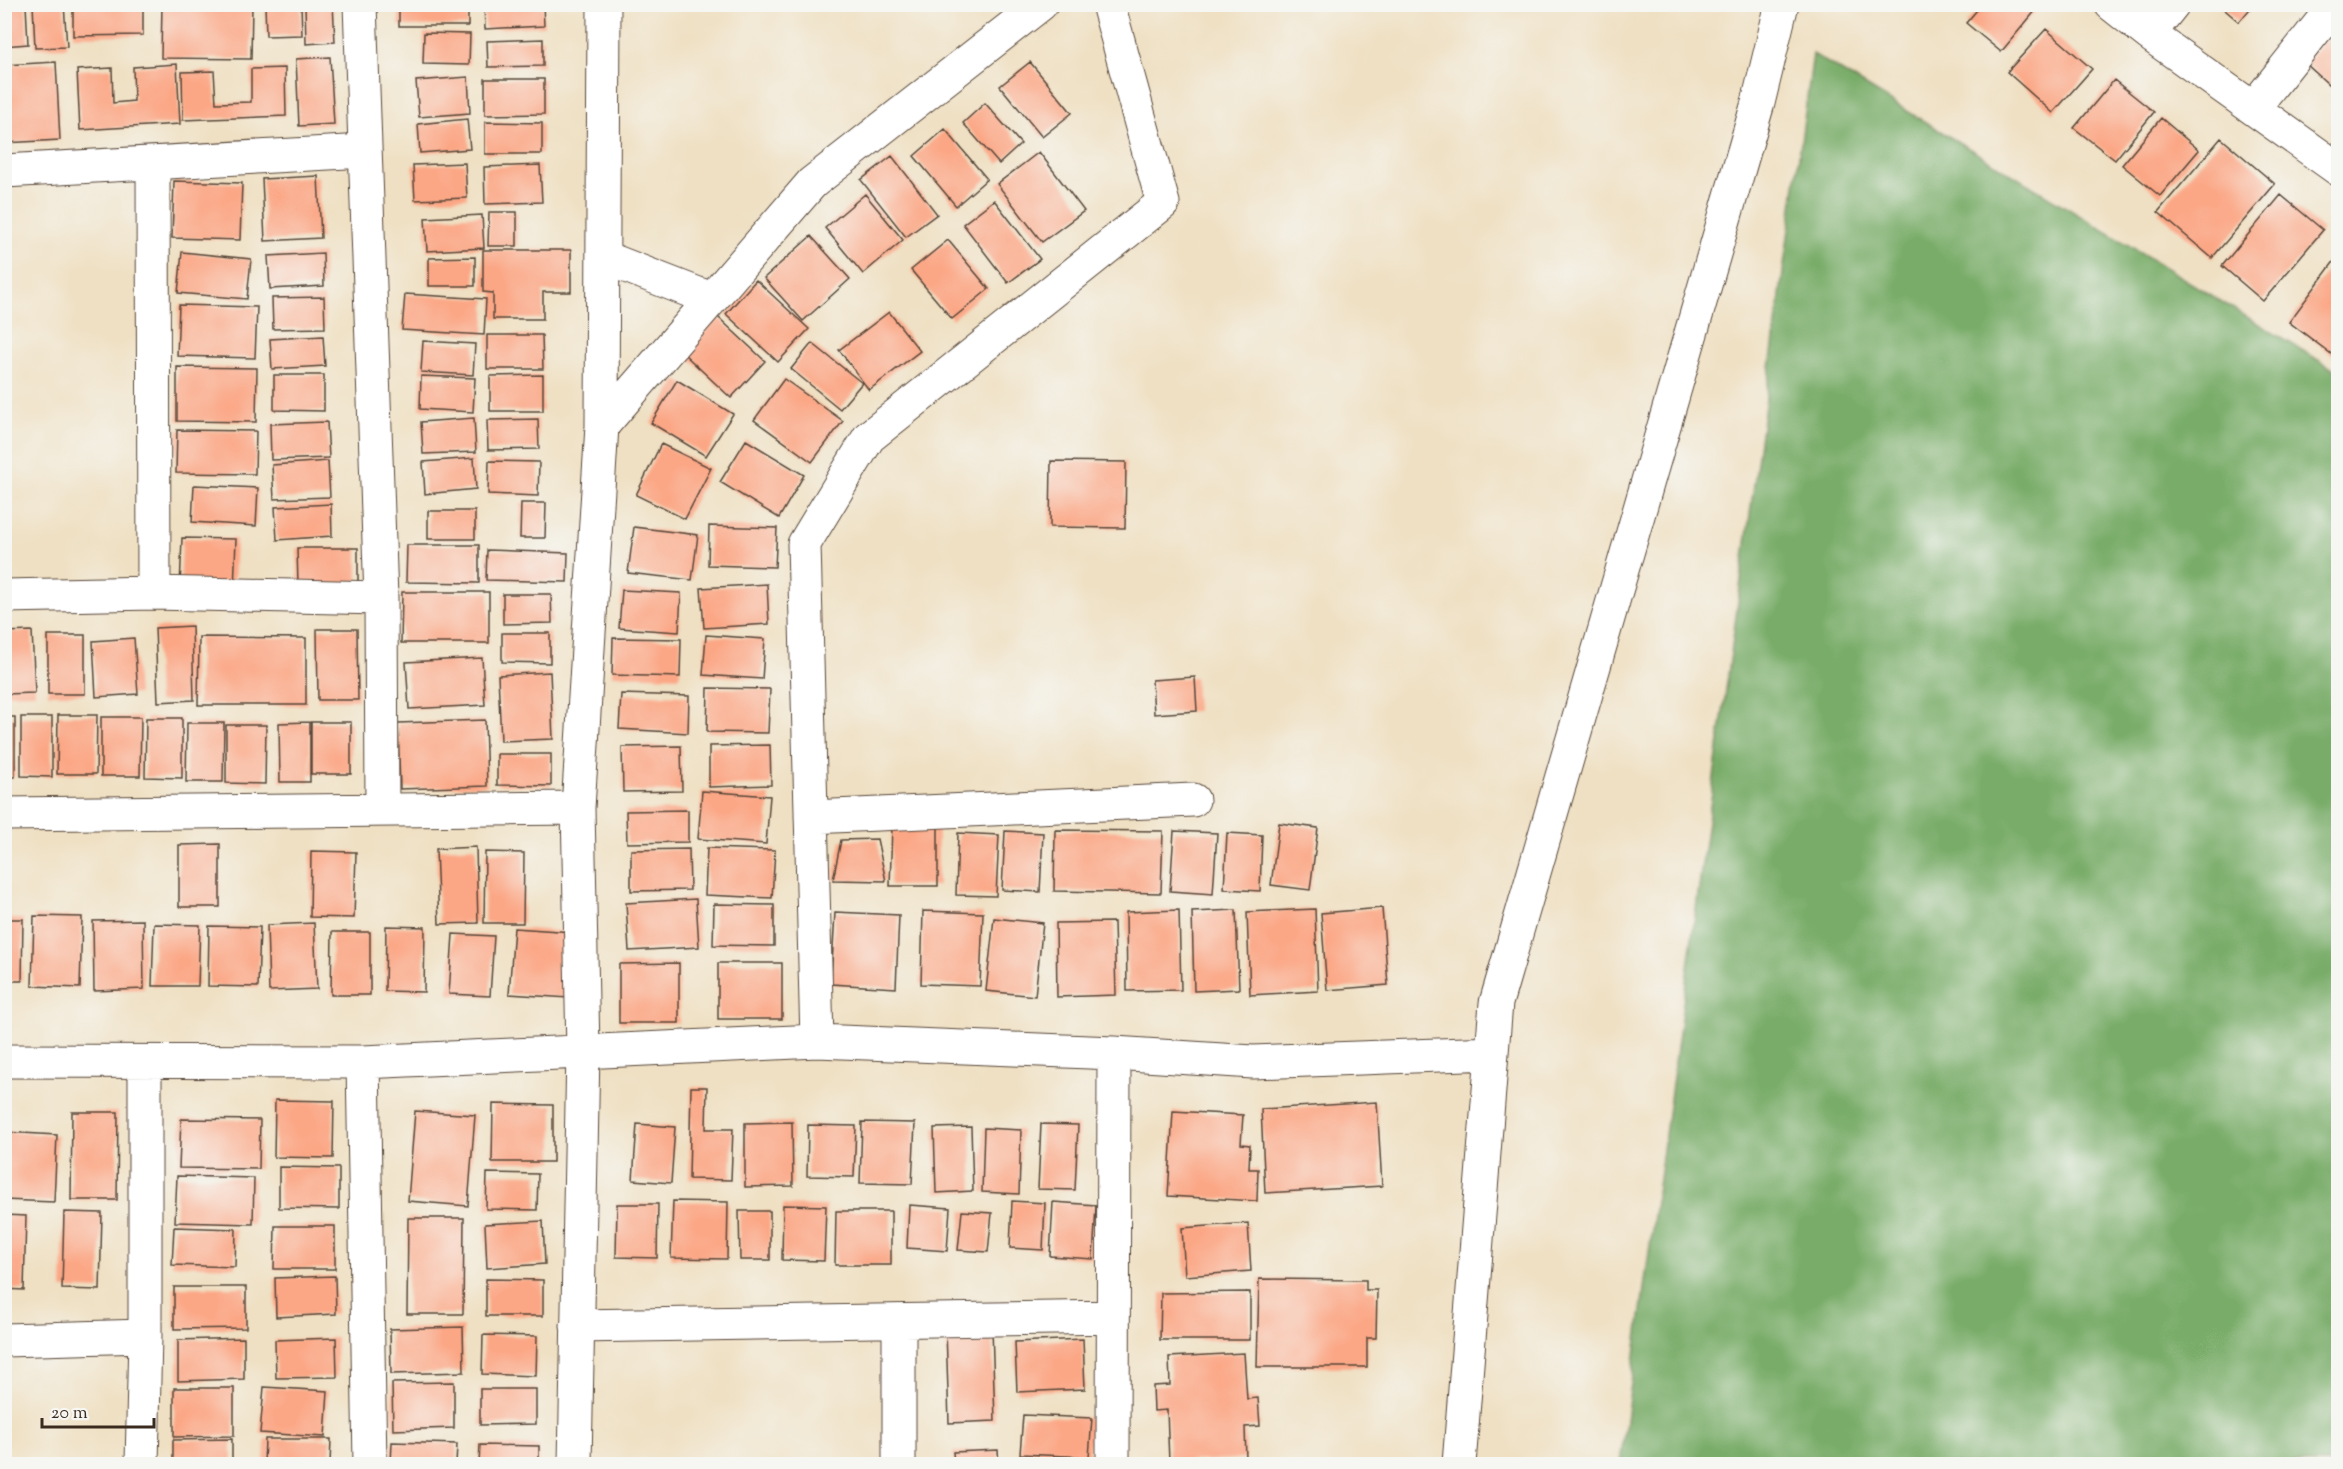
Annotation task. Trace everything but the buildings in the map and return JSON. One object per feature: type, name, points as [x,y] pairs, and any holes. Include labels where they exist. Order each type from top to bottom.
[{"type":"street","points":[[360,4],[381,598],[382,810]]},
{"type":"street","points":[[575,1464],[583,1051],[578,808],[602,426],[603,4]]},
{"type":"street","points":[[602,426],[812,183],[1041,4]]},
{"type":"street","points":[[817,1041],[804,544],[868,437],[1163,203],[1108,4]]},
{"type":"street","points":[[1459,1464],[1496,1003],[1758,103],[1782,4]]},
{"type":"street","points":[[2110,4],[2338,169]]},
{"type":"street","points":[[2149,34],[2173,4]]},
{"type":"street","points":[[2254,106],[2336,4]]},
{"type":"street","points":[[4,171],[365,151]]},
{"type":"street","points":[[153,164],[154,593]]},
{"type":"street","points":[[603,257],[711,299]]},
{"type":"street","points":[[4,596],[154,593],[381,598]]},
{"type":"street","points":[[811,817],[1193,800]]},
{"type":"street","points":[[4,814],[578,808]]},
{"type":"street","points":[[4,1061],[363,1062],[817,1041],[1114,1053],[1253,1062],[1492,1053]]},
{"type":"street","points":[[1113,1464],[1114,1053]]},
{"type":"street","points":[[142,1464],[145,1336],[145,1062]]},
{"type":"street","points":[[363,1062],[370,1464]]},
{"type":"street","points":[[577,1326],[1113,1317]]},
{"type":"street","points":[[898,1321],[899,1464]]},
{"type":"street","points":[[4,1340],[145,1336]]},
{"type":"green space","points":[[1813,54],[2338,372],[2338,1464],[1620,1464]]}]
